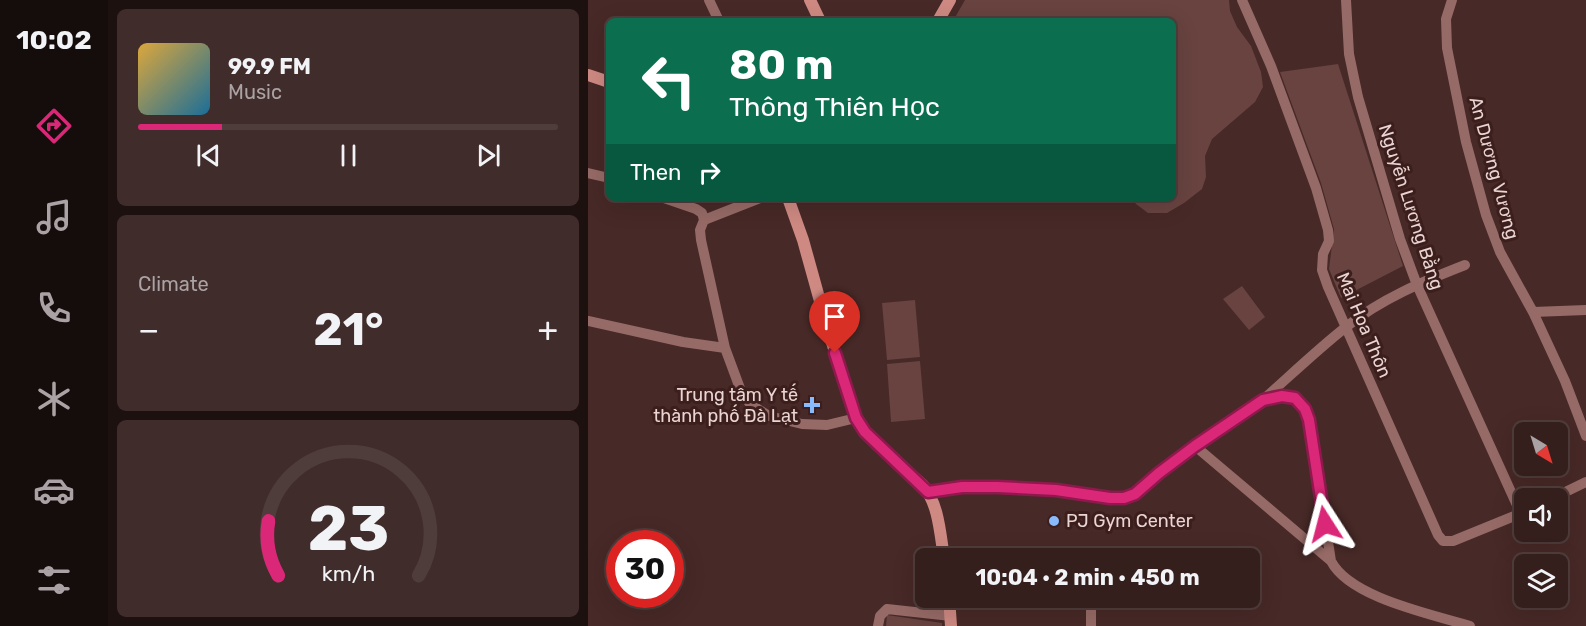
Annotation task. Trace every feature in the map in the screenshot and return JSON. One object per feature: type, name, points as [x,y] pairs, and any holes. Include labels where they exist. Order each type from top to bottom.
[{"type":"street","points":[[709,0],[718,18]]},
{"type":"street","points":[[810,0],[819,18]]},
{"type":"street","points":[[940,18],[950,0]]},
{"type":"street","name":"Mai Hoa Thôn","points":[[1242,0],[1271,66],[1316,188],[1328,230],[1329,241],[1323,254],[1322,270],[1328,287],[1438,535],[1443,540],[1453,541],[1514,516]]},
{"type":"street","name":"Nguyễn Lương Bằng","points":[[1346,0],[1349,54],[1358,97],[1400,239],[1417,285],[1514,496]]},
{"type":"street","name":"An Dương Vương","points":[[1452,0],[1446,19],[1446,48],[1466,142],[1486,215],[1500,252],[1533,312],[1565,381],[1586,436]]},
{"type":"street","points":[[588,75],[606,81]]},
{"type":"street","points":[[588,172],[606,177]]},
{"type":"street","points":[[674,201],[696,208],[702,213],[704,220],[700,230],[701,240],[725,348],[741,391],[750,404],[769,416],[802,424],[827,424],[856,418]]},
{"type":"street","points":[[704,220],[752,201]]},
{"type":"street","points":[[789,201],[803,240],[856,418],[871,438],[928,492],[936,510],[942,548]]},
{"type":"street","points":[[928,492],[962,487],[998,487],[1056,490],[1110,498],[1124,498],[1135,494],[1195,446],[1263,400],[1346,327],[1373,308],[1417,285],[1465,265]]},
{"type":"street","points":[[1533,312],[1586,310]]},
{"type":"street","points":[[588,321],[682,342],[725,348]]},
{"type":"street","points":[[1263,400],[1282,396],[1295,398],[1307,414],[1311,427],[1331,561]]},
{"type":"street","points":[[1195,446],[1331,561],[1346,578],[1383,599],[1470,626]]},
{"type":"street","points":[[1568,491],[1586,482]]},
{"type":"street","points":[[1091,608],[1091,626]]},
{"type":"street","points":[[878,626],[880,616],[887,609],[951,621]]},
{"type":"shaded area","points":[[965,0],[1229,0],[1230,11],[1237,27],[1251,46],[1261,72],[1263,87],[1255,102],[1212,139],[1205,156],[1206,177],[1202,189],[1167,213],[1148,213],[1134,201],[1176,201],[1176,18],[955,18]]},
{"type":"shaded area","points":[[1338,64],[1403,266],[1341,298],[1329,269],[1334,229],[1321,183],[1280,72]]},
{"type":"shaded area","points":[[1242,286],[1265,317],[1249,330],[1223,299]]},
{"type":"shaded area","points":[[915,300],[920,357],[887,360],[882,303]]},
{"type":"shaded area","points":[[920,361],[925,419],[891,422],[887,364]]},
{"type":"shaded area","points":[[887,615],[942,623],[942,626],[886,626]]},
{"type":"place","name":"Trung tâm Y tế thành phố Đà Lạt","points":[[812,405]]},
{"type":"place","name":"PJ Gym Center","points":[[1054,521]]},
{"type":"route","points":[[835,353],[856,418],[865,432],[928,492],[962,487],[998,487],[1056,490],[1124,498],[1135,494],[1195,446],[1263,400],[1282,396],[1295,398],[1305,409],[1309,420],[1325,524]]}]
